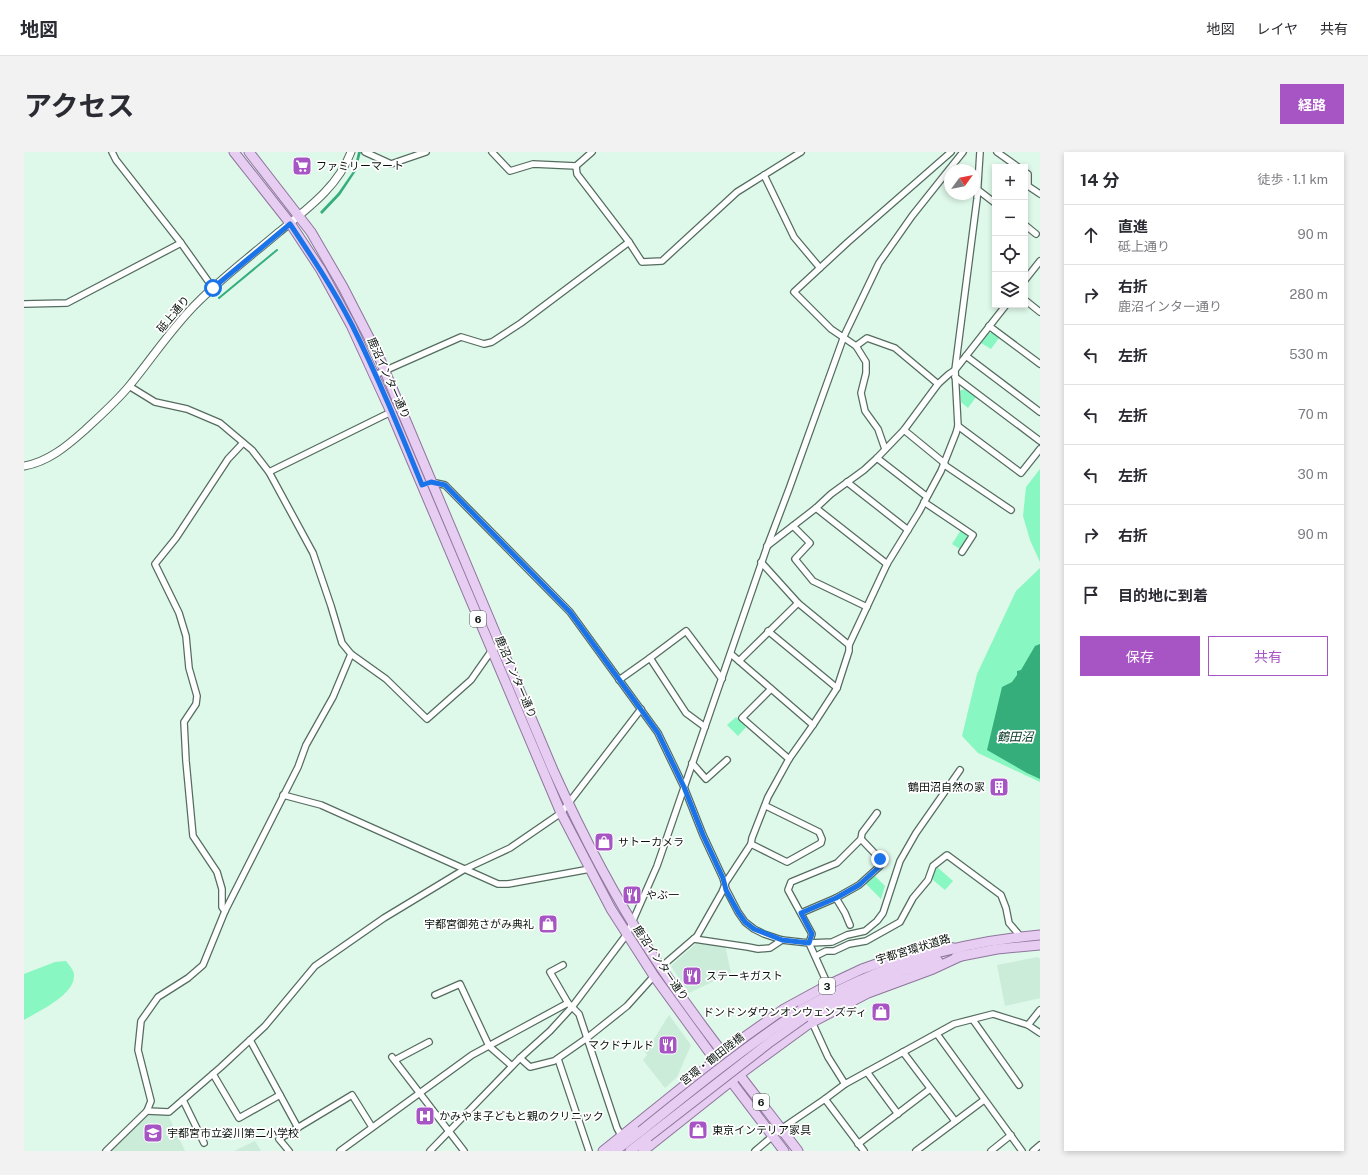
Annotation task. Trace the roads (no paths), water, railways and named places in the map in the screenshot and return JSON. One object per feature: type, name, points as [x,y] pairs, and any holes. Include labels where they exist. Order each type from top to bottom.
[{"type":"main road","name":"鹿沼インター通り","points":[[234,152],[290,224],[334,292],[351,325],[392,412],[561,813],[590,868],[627,934],[654,976],[731,1082],[784,1151]]},
{"type":"main road","name":"鹿沼インター通り","points":[[249,152],[299,216],[314,238],[343,287],[385,371],[568,802],[600,867],[632,923],[661,967],[798,1151]]},
{"type":"main road","name":"宇都宮環状道路","points":[[806,1017],[862,978],[901,963],[954,948],[993,940],[1040,935]]},
{"type":"main road","name":"宇都宮環状道路","points":[[806,1017],[852,992],[905,970],[997,949],[1040,945]]},
{"type":"main road","name":"3","points":[[604,1151],[715,1060],[784,1009],[828,985],[862,969],[899,956],[937,946],[954,948]]},
{"type":"main road","name":"3","points":[[643,1151],[740,1074],[794,1034],[806,1017]]},
{"type":"main road","name":"宮環・鶴田陸橋","points":[[644,1134],[806,1017]]},
{"type":"main road","name":"3","points":[[614,1151],[644,1134]]},
{"type":"main road","name":"3","points":[[630,1151],[644,1134]]},
{"type":"street","points":[[112,152],[116,160],[181,243],[213,288]]},
{"type":"street","name":"砥上通り","points":[[24,466],[32,465],[55,455],[102,414],[129,386],[184,317],[213,288],[290,224],[328,189],[337,179],[351,152]]},
{"type":"street","points":[[365,152],[391,164],[426,152]]},
{"type":"street","points":[[492,152],[510,171],[534,164],[576,166],[592,152]]},
{"type":"street","points":[[576,166],[577,174],[629,242],[642,262],[662,261],[736,192],[801,152]]},
{"type":"street","points":[[885,449],[878,429],[865,411],[861,393],[866,372],[866,362],[856,346],[831,328],[794,292],[951,152]]},
{"type":"street","points":[[430,1151],[520,1058],[550,1031],[627,934],[657,866],[767,547],[792,482],[844,336],[879,263],[912,216],[963,152]]},
{"type":"street","points":[[979,164],[980,152]]},
{"type":"street","points":[[997,152],[1014,164]]},
{"type":"street","points":[[764,175],[794,237],[820,268]]},
{"type":"street","points":[[1028,186],[1040,194]]},
{"type":"street","points":[[980,192],[992,201]]},
{"type":"street","points":[[661,967],[697,936],[725,884],[751,844],[768,797],[789,759],[813,725],[836,688],[849,651],[849,645],[887,564],[924,502],[953,443],[958,426],[955,370],[977,200]]},
{"type":"street","points":[[1028,227],[1036,234]]},
{"type":"street","points":[[375,375],[461,337],[484,344],[492,342],[521,323],[629,242]]},
{"type":"street","points":[[24,304],[67,303],[181,243]]},
{"type":"street","points":[[1028,276],[1040,261]]},
{"type":"street","points":[[1028,302],[1040,312]]},
{"type":"street","points":[[767,547],[877,458],[904,430],[938,384],[948,374],[955,370],[1004,308]]},
{"type":"street","points":[[989,326],[1040,364]]},
{"type":"street","points":[[856,346],[867,338],[896,348],[938,384]]},
{"type":"street","points":[[966,356],[1040,412]]},
{"type":"street","points":[[955,377],[1040,441]]},
{"type":"street","points":[[129,386],[155,402],[187,408],[220,423],[252,450],[270,472],[313,553],[342,643],[351,654],[386,679],[427,718],[471,680],[492,650],[500,644]]},
{"type":"street","points":[[270,472],[392,412]]},
{"type":"street","points":[[958,426],[1021,474],[1040,449]]},
{"type":"street","points":[[904,430],[946,466],[1011,510]]},
{"type":"street","points":[[225,911],[222,907],[222,889],[217,872],[193,836],[184,722],[196,704],[197,696],[189,668],[186,636],[179,614],[155,564],[176,538],[228,459],[243,443]]},
{"type":"street","points":[[877,458],[926,496]]},
{"type":"street","points":[[422,485],[431,482],[445,485],[570,612],[658,733],[684,787],[725,884],[726,890],[745,922],[754,929],[782,940],[809,943],[832,942],[847,935],[865,931],[877,921],[883,913],[900,861],[916,833],[960,770]]},
{"type":"street","points":[[847,482],[908,530]]},
{"type":"street","points":[[924,502],[973,535],[962,552]]},
{"type":"street","points":[[816,508],[887,564]]},
{"type":"street","points":[[794,526],[810,543],[794,559],[813,581],[867,607]]},
{"type":"street","points":[[762,562],[798,603],[849,645]]},
{"type":"street","points":[[738,661],[798,603]]},
{"type":"street","points":[[619,680],[686,631],[722,679]]},
{"type":"street","points":[[768,631],[836,688]]},
{"type":"street","points":[[106,1151],[147,1111],[150,1101],[138,1050],[141,1021],[158,997],[188,978],[203,965],[225,911],[298,767],[306,745],[333,697],[351,654]]},
{"type":"street","points":[[730,654],[813,725]]},
{"type":"street","points":[[650,658],[686,713],[705,727]]},
{"type":"street","points":[[771,689],[742,718],[789,759]]},
{"type":"street","points":[[147,1111],[169,1112],[183,1100],[265,1026],[315,966],[384,918],[465,869],[510,848],[561,813],[568,802],[641,710]]},
{"type":"street","points":[[692,762],[706,779],[727,760]]},
{"type":"street","points":[[283,795],[321,805],[498,884],[508,884],[590,868]]},
{"type":"street","points":[[751,844],[787,862],[821,843],[822,839],[819,832],[766,806]]},
{"type":"street","points":[[828,985],[809,943],[812,934],[788,890],[791,882],[837,863],[860,839],[877,813]]},
{"type":"street","points":[[801,913],[836,898],[859,885],[880,866],[880,859],[860,839]]},
{"type":"street","points":[[816,956],[826,951],[834,951],[849,944],[866,941],[900,922],[912,898],[928,880],[933,866],[947,856],[1000,895],[1006,908],[1009,923],[1021,937]]},
{"type":"street","points":[[836,898],[850,925]]},
{"type":"street","points":[[694,939],[748,946],[758,950],[770,948],[782,940]]},
{"type":"street","points":[[563,965],[550,972],[570,1005],[579,1014],[617,1128],[622,1137]]},
{"type":"street","points":[[520,1058],[530,1067],[554,1061],[587,1038],[627,1006],[654,976]]},
{"type":"street","points":[[435,995],[460,984],[489,1046],[512,1066]]},
{"type":"street","points":[[340,1151],[472,1055],[570,1005]]},
{"type":"street","points":[[1028,1025],[1040,1010]]},
{"type":"street","points":[[755,1151],[781,1129],[826,1099],[845,1084],[954,1024],[993,1014],[1028,1025],[1040,1032]]},
{"type":"street","points":[[806,1017],[845,1084]]},
{"type":"street","points":[[973,1020],[1019,1085]]},
{"type":"street","points":[[937,1034],[1022,1151]]},
{"type":"street","points":[[250,1040],[298,1128]]},
{"type":"street","points":[[429,1042],[394,1058],[464,1151]]},
{"type":"street","points":[[903,1052],[955,1121]]},
{"type":"street","points":[[558,1058],[589,1151]]},
{"type":"street","points":[[866,1072],[898,1114]]},
{"type":"street","points":[[213,1074],[239,1118],[280,1095]]},
{"type":"street","points":[[858,1144],[930,1089]]},
{"type":"street","points":[[289,1151],[279,1139],[352,1096],[372,1128]]},
{"type":"street","points":[[826,1099],[864,1151]]},
{"type":"street","points":[[183,1100],[204,1143]]},
{"type":"street","points":[[919,1150],[984,1100]]},
{"type":"street","points":[[991,1151],[1011,1136]]},
{"type":"street","points":[[1033,1151],[1040,1145]]},
{"type":"water","points":[[358,152],[361,152],[356,171],[340,195],[322,214],[320,212],[338,193],[354,170]]},
{"type":"water","name":"鶴田沼","points":[[1040,644],[1040,779],[987,750],[1002,687],[1012,682],[1017,675],[1017,671],[1021,670],[1035,646]]},
{"type":"waterway","points":[[219,298],[277,250]]},
{"type":"place","name":"ファミリーマート","points":[[302,166]]},
{"type":"place","name":"鶴田沼自然の家","points":[[999,787]]},
{"type":"place","name":"サトーカメラ","points":[[604,842]]},
{"type":"place","name":"やぶ一","points":[[632,895]]},
{"type":"place","name":"宇都宮御苑さがみ典礼","points":[[548,924]]},
{"type":"place","name":"ステーキガスト","points":[[692,976]]},
{"type":"place","name":"ドンドンダウンオンウェンズディ","points":[[881,1012]]},
{"type":"place","name":"マクドナルド","points":[[668,1045]]},
{"type":"place","name":"かみやま子どもと親のクリニック","points":[[425,1116]]},
{"type":"place","name":"東京インテリア家具","points":[[698,1130]]},
{"type":"place","name":"宇都宮市立姿川第二小学校","points":[[153,1133]]}]
